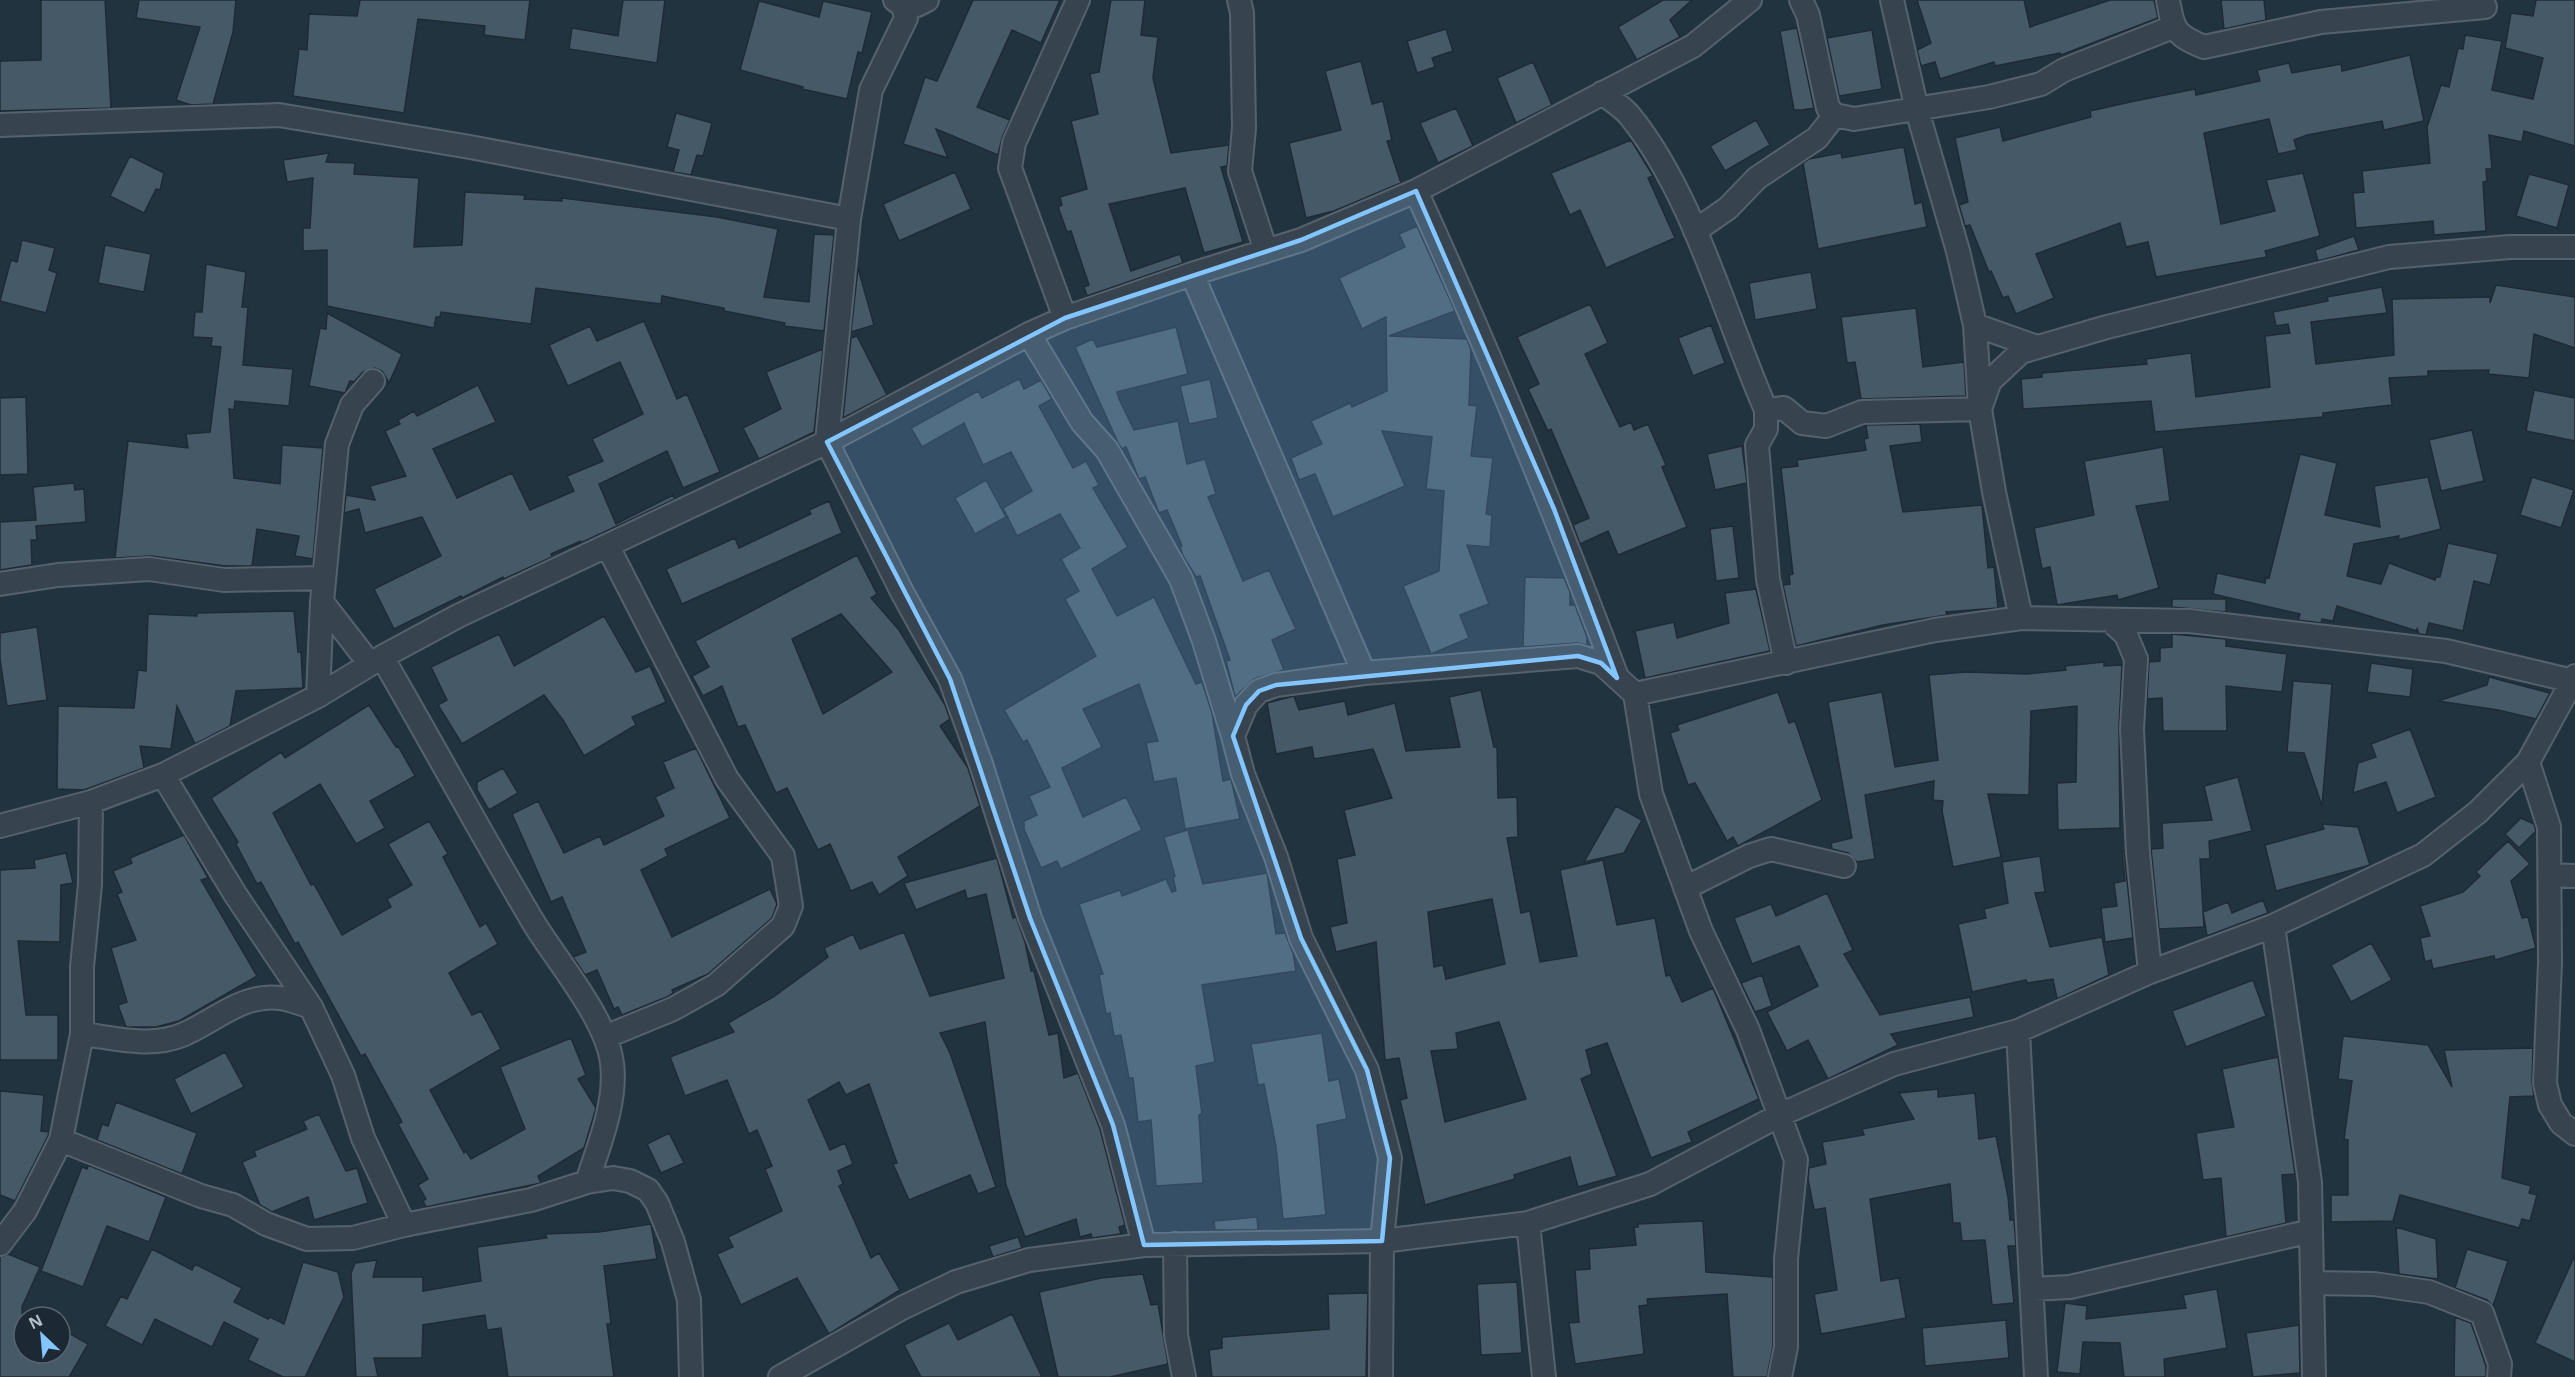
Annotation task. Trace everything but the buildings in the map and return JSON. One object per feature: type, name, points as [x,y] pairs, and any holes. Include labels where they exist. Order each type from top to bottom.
[{"type":"street","points":[[899,3],[917,5],[927,0]]},
{"type":"street","points":[[1065,318],[1010,168],[1014,143],[1078,0]]},
{"type":"street","points":[[1239,0],[1242,13],[1244,128],[1240,171],[1266,251]]},
{"type":"street","points":[[0,826],[91,802],[163,775],[318,696],[376,660],[458,616],[827,442],[1029,334],[1065,318],[1300,240],[1416,191],[1693,46],[1750,0]]},
{"type":"street","points":[[1801,0],[1808,15],[1828,108],[1835,115],[1854,119],[1917,110],[2041,84],[2064,70],[2173,27]]},
{"type":"street","points":[[1892,0],[1917,110],[1958,251],[1975,325],[1980,409],[1994,492],[2021,618]]},
{"type":"street","points":[[2168,0],[2173,27],[2186,39],[2204,47],[2321,22],[2485,7]]},
{"type":"street","points":[[899,3],[906,18],[871,90],[849,219],[827,442],[902,592],[950,679],[981,764],[1030,918],[1113,1125],[1144,1245]]},
{"type":"street","points":[[1602,93],[1629,115],[1657,155],[1695,231],[1766,410],[1766,429],[1757,445],[1768,579],[1786,663]]},
{"type":"street","points":[[0,124],[279,115],[470,147],[849,219]]},
{"type":"street","points":[[1695,231],[1728,208],[1757,178],[1817,138],[1835,115]]},
{"type":"street","points":[[1416,191],[1458,281],[1554,509],[1617,678]]},
{"type":"street","points":[[1980,409],[1990,381],[2021,352],[2037,346],[2389,257],[2510,247],[2575,247]]},
{"type":"street","points":[[1192,274],[1364,673]]},
{"type":"street","points":[[1975,325],[2037,346]]},
{"type":"street","points":[[1029,334],[1082,422],[1107,450],[1181,579],[1204,641],[1243,774],[1276,857],[1301,938],[1367,1070],[1390,1158],[1382,1241],[1381,1377]]},
{"type":"street","points":[[318,696],[322,602],[337,444],[352,405],[374,381]]},
{"type":"street","points":[[1766,410],[1784,408],[1802,423],[1826,426],[1862,412],[1980,409]]},
{"type":"street","points":[[605,1037],[673,1009],[716,985],[783,926],[791,906],[783,856],[727,779],[608,547]]},
{"type":"street","points":[[0,584],[58,575],[149,569],[224,580],[324,579]]},
{"type":"street","points":[[322,602],[376,660],[605,1037],[612,1063],[612,1087],[604,1127],[587,1182]]},
{"type":"street","points":[[780,1377],[902,1308],[956,1282],[1029,1260],[1144,1245],[1382,1241],[1528,1222],[1650,1184],[1780,1115],[1894,1064],[2018,1031],[2150,972],[2274,926],[2423,855],[2478,813],[2528,762],[2574,679],[2446,651],[2190,621],[2021,618],[1935,630],[1635,694]]},
{"type":"street","points":[[2110,620],[2126,634],[2136,659],[2132,729],[2138,853],[2150,972]]},
{"type":"street","points":[[1233,736],[1246,705],[1259,691],[1276,685],[1364,673],[1578,656],[1589,657],[1601,663],[1635,694],[1650,794],[1701,931],[1748,1030],[1796,1160],[1786,1259],[1786,1347],[1780,1377]]},
{"type":"street","points":[[2528,762],[2549,827],[2550,963],[2545,1083],[2550,1105],[2561,1123],[2575,1134]]},
{"type":"street","points":[[163,775],[235,894],[311,1007],[343,1075],[363,1138],[404,1225]]},
{"type":"street","points":[[0,1244],[25,1211],[61,1140],[82,1034],[82,967],[90,884],[91,802]]},
{"type":"street","points":[[1685,888],[1749,856],[1771,849],[1844,866]]},
{"type":"street","points":[[2550,875],[2575,876]]},
{"type":"street","points":[[2274,926],[2310,1182],[2314,1377]]},
{"type":"street","points":[[82,1034],[154,1042],[182,1035],[243,1003],[263,997],[281,998],[311,1007]]},
{"type":"street","points":[[2018,1031],[2036,1377]]},
{"type":"street","points":[[61,1140],[201,1196],[233,1205],[266,1224],[307,1239],[353,1238],[404,1225],[531,1200],[587,1182],[613,1178],[630,1181],[648,1190],[657,1203],[673,1242],[689,1300],[691,1377]]},
{"type":"street","points":[[1528,1222],[1544,1377]]},
{"type":"street","points":[[2032,1289],[2070,1287],[2311,1232]]},
{"type":"street","points":[[1175,1244],[1176,1335],[1184,1377]]},
{"type":"street","points":[[2312,1283],[2374,1284],[2429,1292],[2482,1313],[2500,1364],[2499,1377]]},
{"type":"highlighted area","points":[[1416,191],[1554,509],[1617,678],[1601,663],[1578,656],[1276,685],[1259,691],[1246,705],[1233,736],[1301,938],[1367,1070],[1390,1158],[1382,1241],[1144,1245],[1113,1125],[1030,918],[950,679],[827,442],[1065,318],[1301,240]]}]
